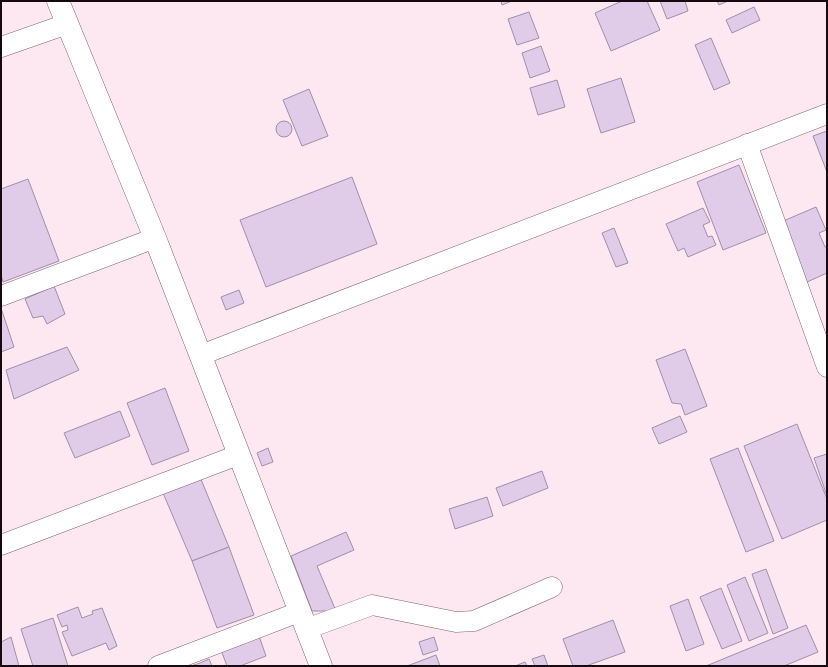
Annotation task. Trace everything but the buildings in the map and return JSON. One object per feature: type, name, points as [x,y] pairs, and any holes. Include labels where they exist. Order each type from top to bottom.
[{"type":"main road","points":[[58,1],[155,238],[321,666]]},
{"type":"street","points":[[1,47],[67,24]]},
{"type":"street","points":[[201,355],[827,114]]},
{"type":"street","points":[[747,144],[827,367]]},
{"type":"street","points":[[1,296],[155,238]]},
{"type":"street","points":[[1,545],[238,455]]},
{"type":"street","points":[[158,666],[303,620],[372,605],[456,622],[474,621],[552,587]]}]
